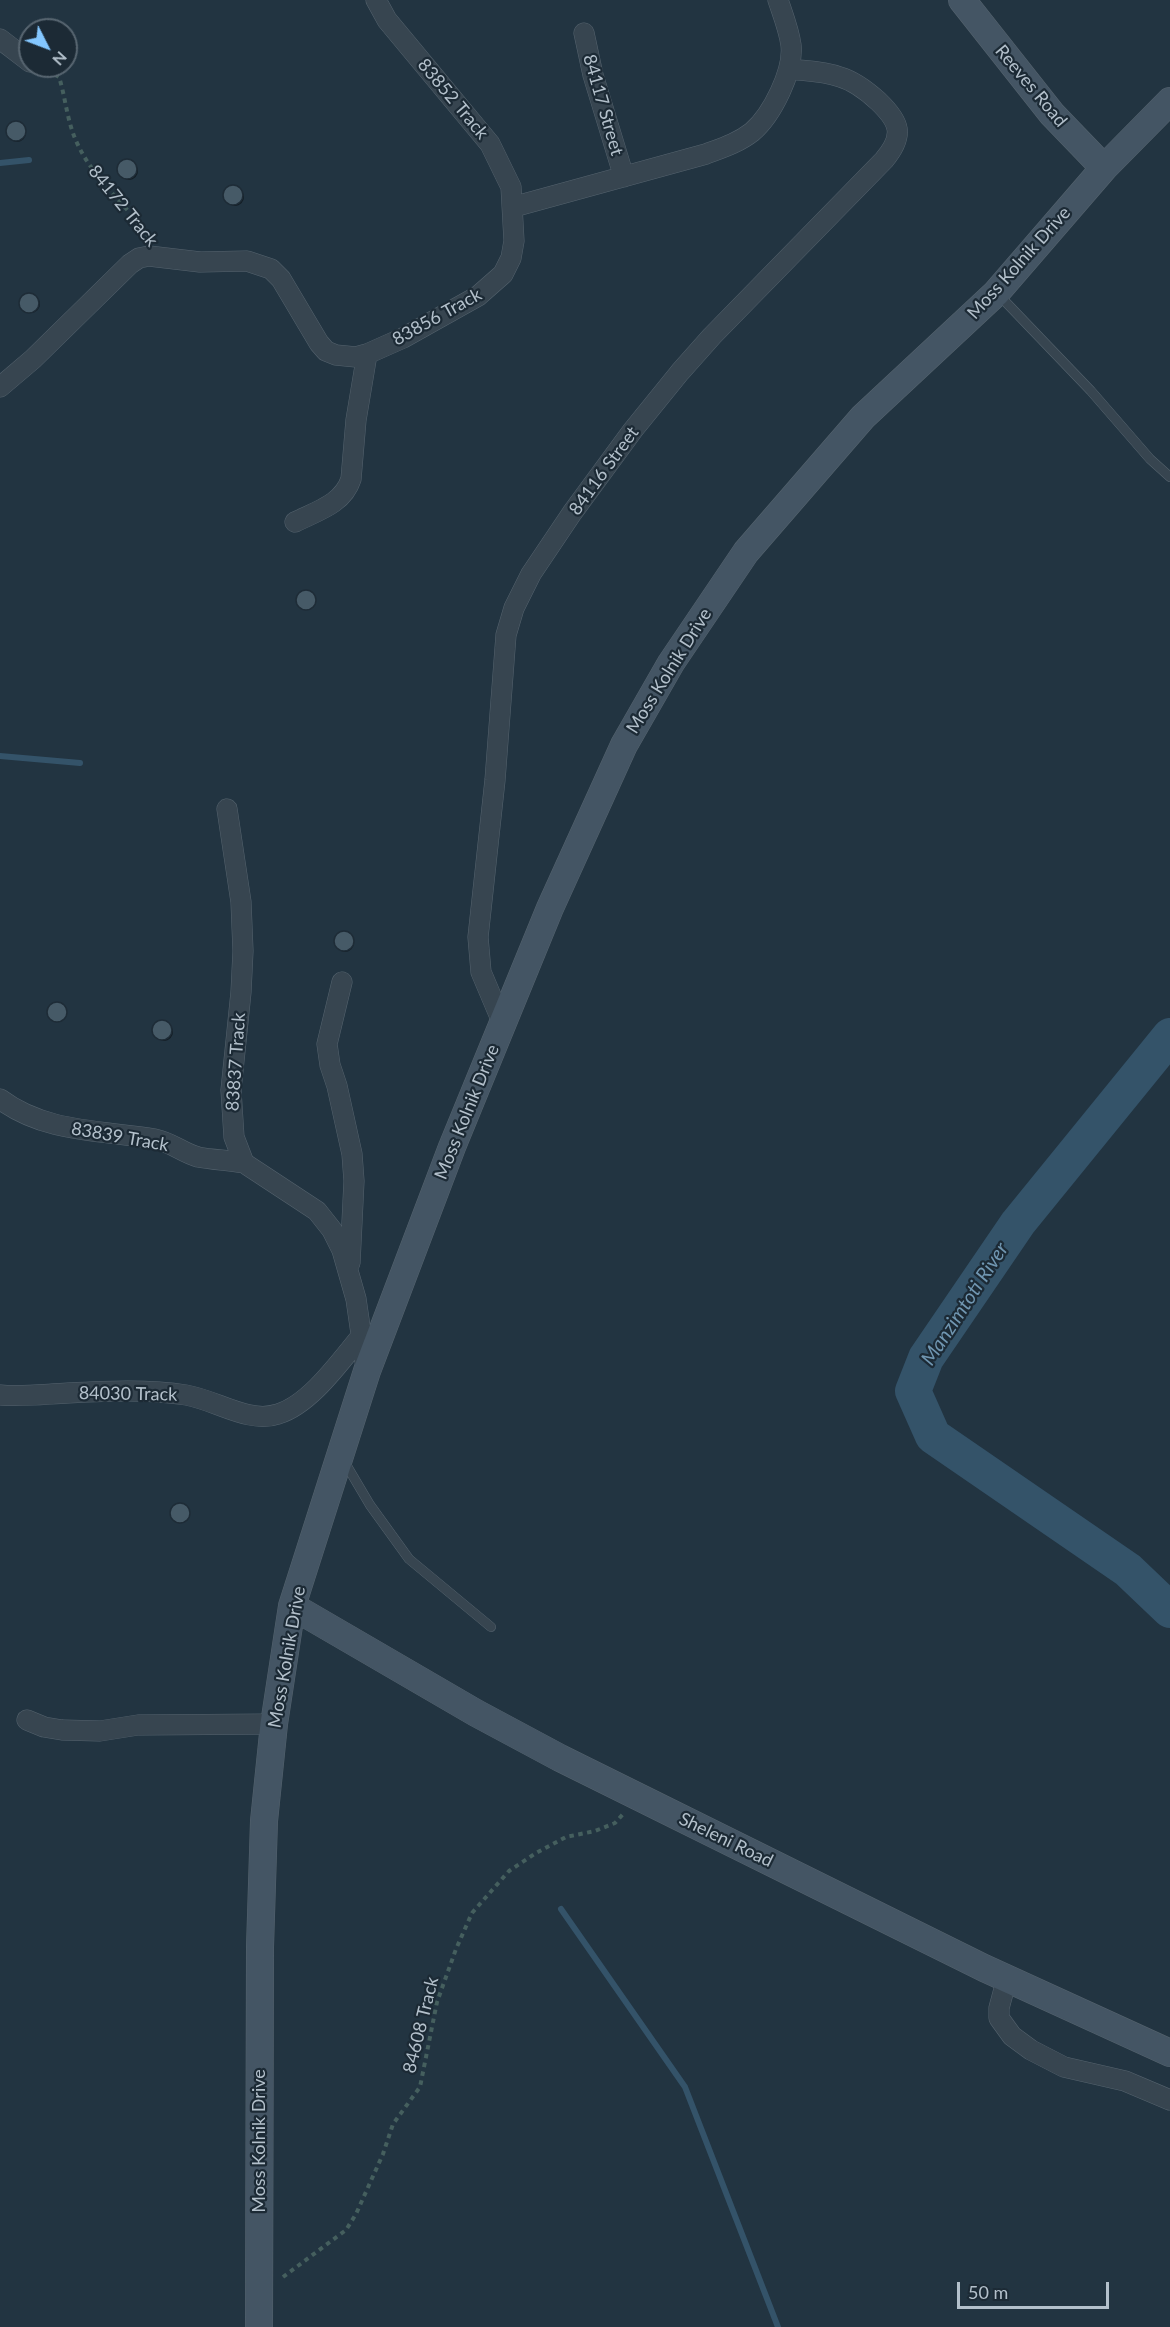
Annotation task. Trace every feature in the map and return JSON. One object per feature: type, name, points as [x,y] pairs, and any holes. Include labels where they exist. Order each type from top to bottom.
[{"type":"main road","name":"Reeves Road","points":[[962,0],[1052,114],[1104,168]]},
{"type":"main road","name":"Moss Kolnik Drive","points":[[259,2327],[261,1935],[264,1821],[274,1724],[292,1606],[367,1371],[452,1147],[579,841],[624,745],[671,663],[720,590],[769,524],[863,417],[996,293],[1104,168],[1170,100]]},
{"type":"main road","name":"Sheleni Road","points":[[292,1606],[476,1713],[637,1796],[1007,1978],[1170,2053]]},
{"type":"street","name":"83852 Track","points":[[376,0],[387,20],[490,144],[511,187],[513,207]]},
{"type":"street","points":[[513,207],[706,154],[740,140],[752,131],[776,100],[789,69],[791,45],[778,0]]},
{"type":"street","name":"84117 Street","points":[[584,33],[593,75],[624,177]]},
{"type":"street","points":[[0,39],[18,52]]},
{"type":"street","name":"84116 Street","points":[[503,1024],[481,972],[478,937],[495,780],[506,635],[514,608],[531,574],[572,513],[633,430],[680,372],[712,336],[884,160],[897,140],[897,123],[894,117],[869,92],[837,76],[789,69]]},
{"type":"street","name":"83856 Track","points":[[0,387],[33,359],[130,264],[144,257],[200,262],[247,261],[270,269],[281,279],[310,331],[326,351],[346,357],[367,354],[459,308],[493,285],[503,274],[511,258],[514,241],[513,207]]},
{"type":"street","points":[[295,522],[336,502],[347,490],[351,479],[357,410],[367,354]]},
{"type":"street","name":"83837 Track","points":[[227,809],[243,920],[241,992],[231,1090],[234,1137],[244,1163]]},
{"type":"street","points":[[342,982],[327,1044],[352,1154],[354,1181],[349,1272]]},
{"type":"street","name":"83839 Track","points":[[0,1099],[29,1116],[63,1126],[153,1139],[169,1143],[201,1157],[224,1158],[244,1163]]},
{"type":"street","points":[[244,1163],[304,1201],[324,1218],[337,1239],[349,1272],[363,1334],[367,1371]]},
{"type":"street","name":"84030 Track","points":[[2,1397],[104,1391],[166,1393],[211,1401],[244,1414],[269,1417],[289,1410],[304,1400],[363,1334]]},
{"type":"street","points":[[27,1720],[44,1727],[62,1730],[100,1731],[138,1725],[274,1724]]},
{"type":"street","points":[[1007,1978],[999,2008],[999,2018],[1012,2036],[1031,2050],[1064,2067],[1125,2081],[1170,2100]]},
{"type":"lane","points":[[996,293],[1091,391],[1150,459],[1170,477]]},
{"type":"lane","points":[[339,1453],[370,1504],[409,1559],[491,1627]]},
{"type":"path","name":"84172 Track","points":[[59,78],[71,127],[86,159],[99,179],[147,233],[163,257]]},
{"type":"path","name":"84608 Track","points":[[259,2294],[346,2230],[356,2214],[393,2124],[420,2087],[437,2002],[472,1913],[509,1871],[566,1837],[595,1831],[615,1823],[637,1796]]},
{"type":"building","points":[[16,121],[23,124],[26,131],[23,138],[16,141],[9,138],[6,131],[9,124]]},
{"type":"building","points":[[127,159],[134,162],[137,169],[134,176],[127,179],[120,176],[117,169],[120,162]]},
{"type":"building","points":[[233,185],[240,188],[243,195],[240,202],[233,205],[226,202],[223,195],[226,188]]},
{"type":"building","points":[[29,293],[36,296],[39,303],[36,310],[29,313],[22,310],[19,303],[22,296]]},
{"type":"building","points":[[306,590],[313,593],[316,600],[313,607],[306,610],[299,607],[296,600],[299,593]]},
{"type":"building","points":[[344,931],[351,934],[354,941],[351,948],[344,951],[337,948],[334,941],[337,934]]},
{"type":"building","points":[[57,1002],[64,1005],[67,1012],[64,1019],[57,1022],[50,1019],[47,1012],[50,1005]]},
{"type":"building","points":[[162,1020],[169,1023],[172,1030],[169,1037],[162,1040],[155,1037],[152,1030],[155,1023]]},
{"type":"building","points":[[180,1503],[187,1506],[190,1513],[187,1520],[180,1523],[173,1520],[170,1513],[173,1506]]},
{"type":"waterway","points":[[0,163],[29,160]]},
{"type":"waterway","points":[[0,756],[80,763]]},
{"type":"waterway","name":"Manzimtoti River","points":[[1170,1036],[1018,1223],[926,1358],[913,1391],[933,1436],[1128,1570],[1170,1610]]},
{"type":"waterway","points":[[561,1909],[685,2087],[778,2327]]}]
